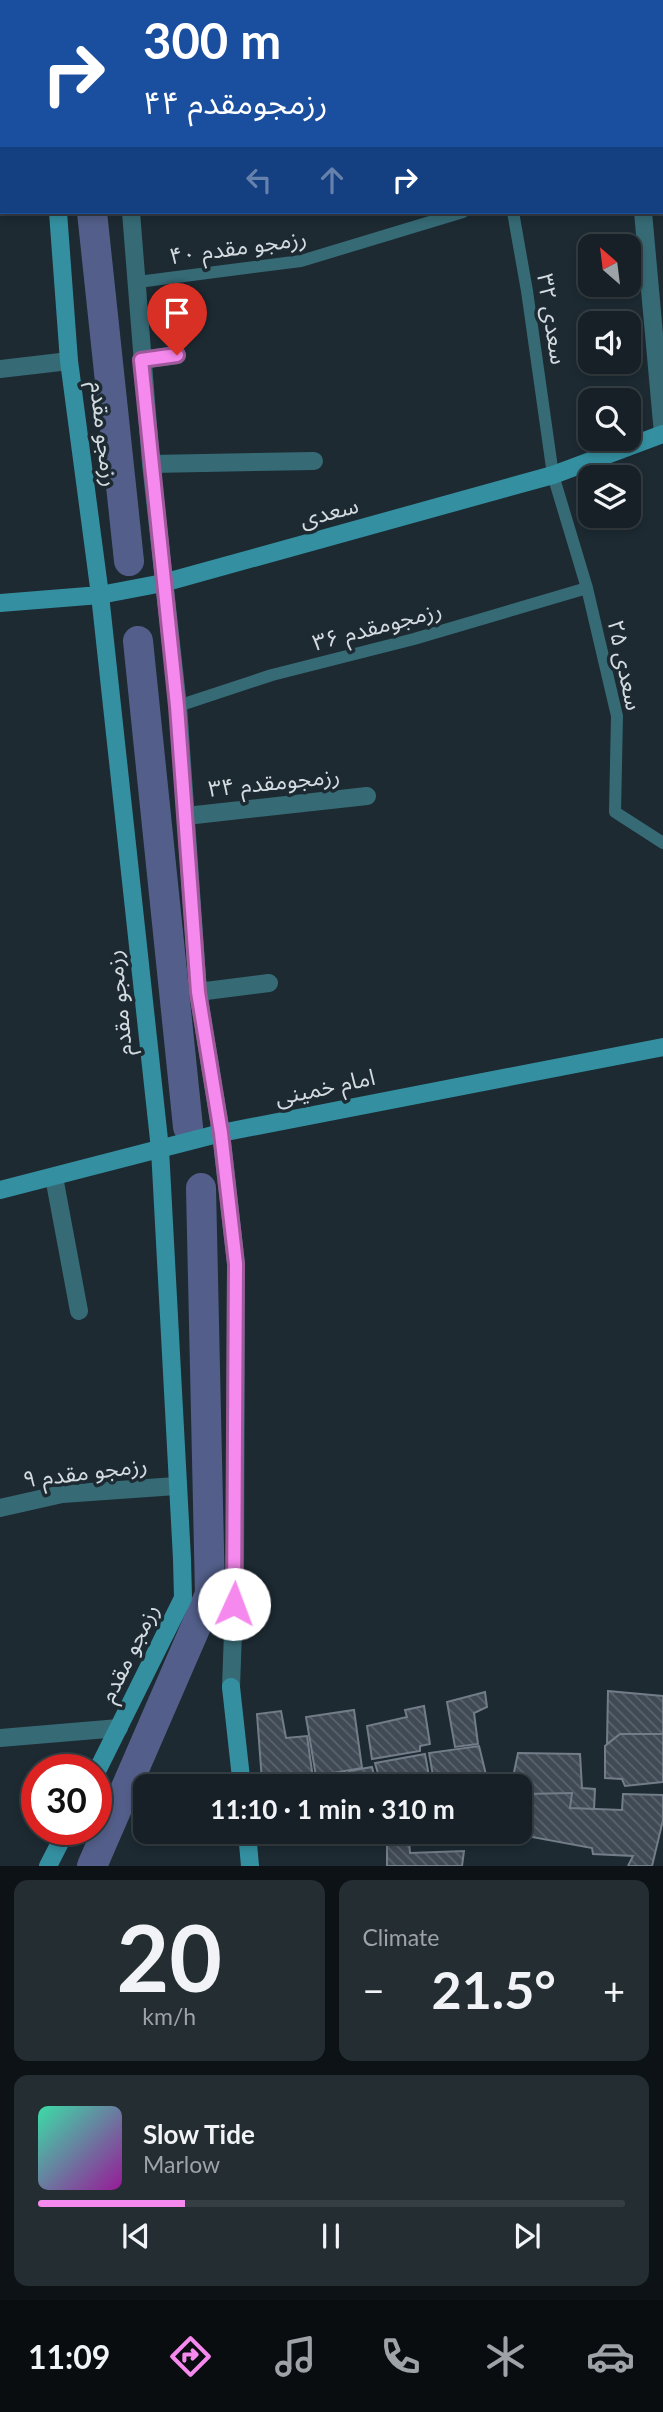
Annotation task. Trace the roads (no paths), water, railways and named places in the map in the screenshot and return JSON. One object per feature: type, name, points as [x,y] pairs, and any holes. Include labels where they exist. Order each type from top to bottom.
[{"type":"street","name":"رزمجو مقدم","points":[[58,214],[69,361],[100,595],[160,1149],[183,1598],[106,1754]]},
{"type":"street","name":"رزمجو مقدم","points":[[131,214],[150,464],[177,706],[198,992],[221,1133],[236,1264],[235,1577],[231,1687],[241,1774]]},
{"type":"street","points":[[643,214],[663,434]]},
{"type":"street","points":[[141,360],[177,355]]},
{"type":"street","points":[[0,369],[69,361]]},
{"type":"street","name":"سعدی","points":[[0,603],[100,595],[163,583],[553,475],[663,434]]},
{"type":"street","points":[[150,464],[314,461]]},
{"type":"street","name":"رزمجومقدم ۳۴","points":[[186,816],[367,796]]},
{"type":"street","points":[[198,992],[269,983]]},
{"type":"street","name":"امام خمینی","points":[[0,1190],[221,1133],[663,1047]]},
{"type":"street","points":[[54,1177],[79,1311]]},
{"type":"street","name":"رزمجو مقدم ۹","points":[[0,1508],[62,1494],[176,1486]]},
{"type":"street","points":[[0,1738],[119,1728]]},
{"type":"street","points":[[248,1844],[250,1866]]},
{"type":"street","points":[[48,1866],[59,1845]]},
{"type":"lane","name":"رزمجو مقدم ۴۰","points":[[138,282],[301,261],[457,214]]},
{"type":"lane","name":"سعدی ۳۲","points":[[513,214],[553,475]]},
{"type":"lane","name":"سعدی ۲۵","points":[[553,475],[587,588],[617,716],[614,812],[663,843]]},
{"type":"lane","name":"رزمجومقدم ۳۶","points":[[177,706],[272,675],[414,639],[587,588]]},
{"type":"waterway","points":[[92,214],[129,561]]},
{"type":"waterway","points":[[138,641],[188,1127]]},
{"type":"waterway","points":[[92,1866],[210,1594],[201,1188]]}]
